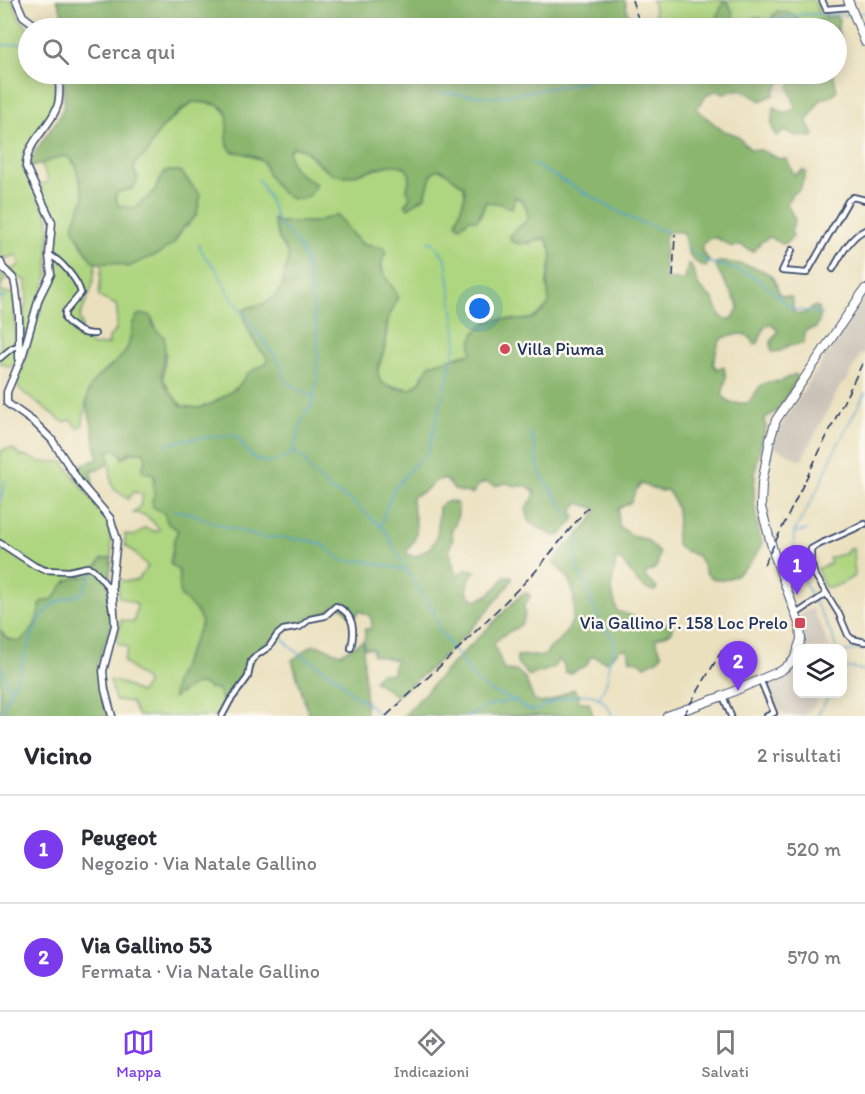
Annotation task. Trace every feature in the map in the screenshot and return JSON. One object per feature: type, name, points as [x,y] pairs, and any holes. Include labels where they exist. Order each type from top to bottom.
[{"type":"main road","points":[[849,4],[861,22],[865,42]]},
{"type":"main road","points":[[799,644],[801,633],[796,614],[763,516],[761,499],[764,472],[776,420],[865,289]]},
{"type":"main road","points":[[667,716],[723,696],[760,679],[788,666],[793,658]]},
{"type":"street","points":[[16,0],[26,18]]},
{"type":"street","points":[[822,0],[826,9],[830,10],[849,4]]},
{"type":"street","points":[[58,84],[57,106],[29,149],[26,159],[26,167],[52,222],[49,255],[51,274],[39,298],[7,392],[7,403],[35,423],[52,440],[80,483],[110,518],[117,539],[112,584],[115,625],[103,671],[112,716]]},
{"type":"street","points":[[792,250],[782,271],[807,273],[848,201],[853,197],[865,200]]},
{"type":"street","points":[[833,269],[844,250],[859,233],[865,230]]},
{"type":"street","points":[[49,255],[57,258],[79,285],[81,293],[65,312],[64,319],[80,330],[95,334]]},
{"type":"street","points":[[0,261],[3,268],[14,279],[16,290],[20,345],[18,364]]},
{"type":"street","points":[[0,358],[14,346],[20,345]]},
{"type":"street","points":[[865,524],[811,549],[814,573],[839,614],[848,635],[852,639],[865,642]]},
{"type":"street","points":[[0,543],[45,570],[69,571],[87,567],[93,569],[108,587],[111,610],[114,612]]},
{"type":"street","points":[[796,614],[825,594]]},
{"type":"street","points":[[222,716],[248,676],[251,661],[283,630],[300,627],[310,619],[325,616],[336,606],[340,607],[352,620],[354,634],[351,648]]},
{"type":"street","points":[[760,679],[774,713],[767,716]]},
{"type":"street","points":[[723,696],[731,716]]},
{"type":"shaded area","points":[[865,297],[865,354],[860,355],[846,382],[842,383],[801,461],[773,446],[776,433]]},
{"type":"shaded area","points":[[812,608],[828,644],[800,644],[799,615]]},
{"type":"shaded area","points":[[793,668],[793,698],[819,698],[804,716],[786,716],[784,712],[781,713],[778,705],[775,706],[764,681],[782,673],[784,676]]},
{"type":"green space","points":[[0,0],[13,0],[19,18],[18,84],[56,84],[55,104],[23,154],[24,169],[48,216],[49,227],[48,274],[23,346],[23,315],[27,298],[26,280],[16,277],[10,270],[20,265],[16,255],[5,259],[0,254]]},
{"type":"green space","points":[[56,0],[625,0],[629,18],[64,18]]},
{"type":"green space","points":[[652,0],[814,0],[819,14],[829,17],[796,18],[788,12],[774,14],[772,18],[733,18],[733,12],[727,2],[719,18],[656,18]]},
{"type":"green space","points":[[723,1],[727,2],[733,12],[733,18],[717,18]]},
{"type":"green space","points":[[777,11],[791,13],[797,18],[772,18]]},
{"type":"green space","points":[[64,84],[779,84],[774,95],[760,101],[741,89],[724,93],[717,90],[707,95],[696,109],[722,130],[736,135],[750,149],[760,150],[780,159],[787,159],[794,175],[803,170],[806,172],[800,189],[791,195],[787,204],[795,220],[791,230],[793,236],[782,244],[770,237],[761,242],[753,252],[741,245],[732,247],[717,238],[710,238],[702,245],[702,252],[709,260],[706,267],[691,258],[683,232],[668,233],[664,247],[667,280],[685,280],[688,263],[691,265],[699,287],[713,299],[720,315],[726,320],[733,318],[739,306],[717,269],[716,263],[720,262],[748,266],[768,273],[775,281],[780,295],[791,297],[793,311],[796,313],[802,314],[815,306],[818,307],[820,318],[816,328],[806,330],[803,344],[789,345],[781,351],[773,352],[771,342],[778,331],[771,324],[765,326],[758,343],[754,344],[749,337],[742,334],[722,339],[713,364],[717,369],[724,367],[726,378],[722,395],[730,403],[748,403],[761,385],[768,382],[782,381],[795,374],[798,378],[777,411],[764,421],[766,427],[758,456],[754,485],[755,513],[762,542],[755,556],[734,576],[718,580],[710,577],[699,558],[680,548],[676,543],[677,513],[673,499],[667,490],[661,491],[641,484],[631,502],[618,509],[619,527],[635,537],[646,539],[659,553],[657,566],[646,573],[645,577],[657,588],[655,591],[643,587],[619,559],[616,560],[611,588],[617,611],[632,616],[641,623],[651,619],[672,625],[672,632],[655,639],[662,655],[645,666],[639,661],[630,660],[628,650],[621,649],[606,662],[593,656],[587,665],[571,673],[565,672],[564,665],[559,659],[553,668],[529,676],[517,663],[517,656],[546,655],[567,631],[572,620],[573,592],[568,578],[554,562],[566,546],[578,537],[595,515],[596,510],[578,503],[572,512],[575,518],[561,535],[554,536],[529,522],[526,508],[535,492],[527,486],[506,483],[495,486],[485,482],[479,485],[472,494],[455,490],[445,479],[439,480],[412,497],[416,532],[407,554],[414,557],[434,543],[438,532],[439,507],[450,501],[458,505],[456,523],[451,532],[453,539],[449,549],[456,575],[468,569],[475,571],[468,582],[468,594],[475,600],[480,599],[492,591],[505,576],[512,576],[512,580],[473,627],[413,683],[397,696],[374,680],[380,673],[392,674],[396,660],[373,655],[373,649],[364,648],[365,629],[370,629],[372,623],[370,616],[360,611],[354,618],[337,604],[326,613],[311,617],[300,625],[285,628],[255,654],[244,680],[224,702],[217,689],[195,684],[173,698],[175,682],[202,623],[195,611],[180,595],[179,571],[170,564],[178,530],[168,524],[164,513],[153,507],[155,477],[151,473],[143,472],[146,458],[143,452],[130,452],[122,459],[118,451],[109,450],[109,464],[92,472],[93,489],[90,490],[87,487],[82,475],[82,464],[96,460],[98,457],[87,407],[90,387],[99,375],[118,360],[127,349],[135,318],[144,314],[151,316],[154,328],[164,337],[162,372],[164,382],[182,406],[198,408],[212,404],[238,387],[248,373],[266,364],[268,360],[248,330],[244,310],[270,300],[280,290],[282,284],[289,255],[279,239],[273,219],[278,222],[316,222],[336,215],[360,243],[384,248],[386,253],[382,261],[383,274],[394,289],[397,299],[388,321],[378,374],[387,386],[411,389],[421,381],[429,365],[472,353],[473,336],[486,323],[501,319],[530,319],[541,313],[549,304],[547,281],[552,257],[550,246],[545,238],[520,244],[511,241],[510,235],[528,220],[525,206],[515,197],[512,208],[486,202],[477,220],[469,219],[460,227],[456,223],[465,196],[464,186],[438,169],[432,173],[425,197],[408,208],[405,205],[410,197],[407,189],[410,176],[405,167],[388,165],[354,175],[336,175],[324,169],[305,151],[293,147],[289,151],[291,163],[301,175],[316,184],[312,193],[306,197],[294,199],[289,197],[275,185],[260,159],[248,154],[232,152],[228,143],[228,118],[221,107],[210,103],[193,102],[165,125],[156,135],[146,154],[135,163],[137,182],[135,185],[115,195],[118,206],[134,208],[153,193],[165,171],[180,171],[201,196],[196,216],[183,228],[174,243],[160,253],[128,267],[115,263],[96,263],[92,261],[74,230],[74,223],[84,197],[75,163],[63,156],[32,167],[30,164],[62,111]]},
{"type":"green space","points":[[790,84],[836,84],[837,90],[832,96],[821,99],[806,122],[814,135],[812,137],[797,136],[785,131],[776,136],[772,122],[774,107],[783,113],[795,107]]},
{"type":"green space","points":[[193,102],[215,105],[225,112],[228,118],[228,146],[264,162],[266,168],[315,185],[301,175],[291,163],[289,151],[293,147],[306,151],[321,167],[374,170],[399,164],[408,170],[410,176],[407,189],[421,199],[425,197],[432,173],[438,169],[442,170],[464,186],[465,196],[456,223],[465,223],[468,219],[480,217],[486,202],[512,208],[514,197],[518,198],[525,206],[528,220],[514,230],[529,244],[545,238],[550,246],[552,257],[547,281],[550,304],[535,317],[471,345],[472,353],[458,356],[423,374],[421,380],[411,389],[382,384],[378,370],[385,347],[388,319],[397,299],[396,293],[384,277],[381,261],[371,244],[364,245],[336,215],[316,222],[278,222],[274,220],[279,239],[289,255],[280,290],[263,304],[244,310],[245,322],[251,335],[267,356],[266,364],[248,373],[238,387],[212,404],[198,408],[182,406],[171,393],[163,378],[166,353],[151,316],[133,322],[130,342],[123,355],[97,378],[88,392],[82,426],[78,428],[71,420],[63,422],[23,392],[18,387],[17,381],[54,272],[53,219],[39,186],[48,179],[41,164],[64,156],[72,161],[78,172],[84,196],[74,227],[85,251],[96,263],[92,287],[80,317],[82,327],[78,332],[89,337],[90,344],[93,346],[109,344],[109,337],[116,330],[117,311],[116,305],[99,297],[102,263],[115,263],[128,267],[174,243],[183,228],[189,225],[161,177],[153,193],[134,208],[118,206],[115,195],[118,191],[133,188],[138,178],[134,168],[136,162],[147,154],[157,134],[165,125]]},
{"type":"green space","points":[[0,274],[3,274],[7,280],[2,282],[0,291]]},
{"type":"green space","points":[[0,291],[13,294],[15,297],[16,363],[10,367],[0,363]]},
{"type":"green space","points":[[13,449],[21,456],[41,462],[63,462],[105,516],[110,531],[112,558],[102,559],[90,576],[68,580],[56,597],[41,602],[35,625],[19,642],[5,638],[0,630],[0,452]]},
{"type":"green space","points":[[115,449],[123,456],[140,451],[145,454],[143,472],[153,474],[154,495],[157,502],[178,530],[174,540],[182,598],[195,608],[202,623],[175,682],[173,697],[198,684],[217,689],[224,702],[219,716],[138,716],[131,702],[115,700],[110,680],[124,684],[140,693],[147,685],[145,680],[125,663],[128,649],[119,644],[117,640],[121,620],[134,622],[137,606],[119,597],[118,580],[137,580],[148,567],[125,546],[125,534],[134,536],[145,528],[157,532],[159,529],[148,518],[133,513],[140,506],[143,494],[134,492],[128,499],[112,485],[108,450]]},
{"type":"green space","points":[[853,548],[855,576],[836,586],[824,586],[817,569],[831,563],[829,558],[847,553],[847,550]]},
{"type":"green space","points":[[112,558],[110,574],[112,625],[97,664],[108,716],[0,716],[0,630],[6,638],[19,642],[35,625],[41,602],[56,597],[68,580],[90,576],[102,559]]},
{"type":"green space","points":[[525,593],[530,597],[524,606],[525,615],[520,626],[504,634],[494,644],[504,670],[517,671],[525,678],[534,700],[540,703],[551,701],[573,689],[579,695],[578,701],[589,703],[593,716],[404,716],[444,672]]},
{"type":"green space","points":[[363,641],[366,716],[309,716],[292,660],[313,645],[340,654]]},
{"type":"waterway","points":[[857,14],[865,12]]},
{"type":"waterway","points":[[782,18],[806,14],[852,15]]},
{"type":"waterway","points":[[0,46],[18,44]]},
{"type":"waterway","points":[[441,93],[496,97],[574,84]]},
{"type":"waterway","points":[[531,163],[630,218],[667,232]]},
{"type":"waterway","points":[[258,179],[269,198],[279,225],[287,231],[300,248],[306,264],[318,340],[317,380],[312,405],[303,418],[293,451],[303,458],[312,472],[330,490],[350,500],[386,531],[406,570],[433,610],[440,630],[473,678],[490,691],[517,701],[524,708],[533,711],[566,698],[588,695],[606,704],[612,716]]},
{"type":"waterway","points":[[380,526],[392,492],[412,467],[428,452],[457,340],[446,260],[438,248],[432,242],[428,242]]},
{"type":"waterway","points":[[199,245],[205,257],[216,268],[229,294],[279,362],[285,381],[312,397]]},
{"type":"waterway","points":[[688,248],[707,262],[738,270],[760,280],[792,309],[822,315]]},
{"type":"waterway","points":[[0,299],[4,297]]},
{"type":"waterway","points":[[835,644],[832,634],[794,563],[794,532],[865,393]]},
{"type":"waterway","points":[[531,432],[540,474],[571,518]]},
{"type":"waterway","points":[[165,445],[192,438],[237,436],[252,457],[257,460],[269,462],[295,453]]},
{"type":"waterway","points":[[0,501],[6,480]]},
{"type":"waterway","points":[[174,510],[194,514],[263,538],[279,537],[312,541],[323,545],[343,561],[364,561],[406,570]]},
{"type":"waterway","points":[[796,532],[807,530]]},
{"type":"waterway","points":[[578,531],[576,569],[586,582],[590,600],[615,644],[609,662],[608,678],[599,699]]},
{"type":"waterway","points":[[3,716],[8,697],[32,637],[45,612],[61,600],[81,594],[92,574]]},
{"type":"waterway","points":[[280,636],[294,650],[338,678],[351,693],[371,706],[377,714],[384,715]]},
{"type":"waterway","points":[[847,652],[865,646]]},
{"type":"waterway","points":[[0,664],[9,688]]},
{"type":"waterway","points":[[847,668],[865,671]]},
{"type":"waterway","points":[[817,716],[828,698]]},
{"type":"waterway","points":[[465,716],[493,704],[515,701]]},
{"type":"railway","points":[[632,0],[638,18]]},
{"type":"railway","points":[[673,277],[675,234]]},
{"type":"railway","points":[[764,565],[865,358]]},
{"type":"railway","points":[[386,716],[452,655],[535,572],[588,507]]},
{"type":"railway","points":[[683,716],[724,647]]},
{"type":"place","name":"Villa Piuma","points":[[505,349]]},
{"type":"place","name":"Peugeot","points":[[797,595]]},
{"type":"place","name":"Via Gallino F. 158 Loc Prelo","points":[[800,623]]},
{"type":"place","name":"Via Gallino 53","points":[[738,691]]}]
